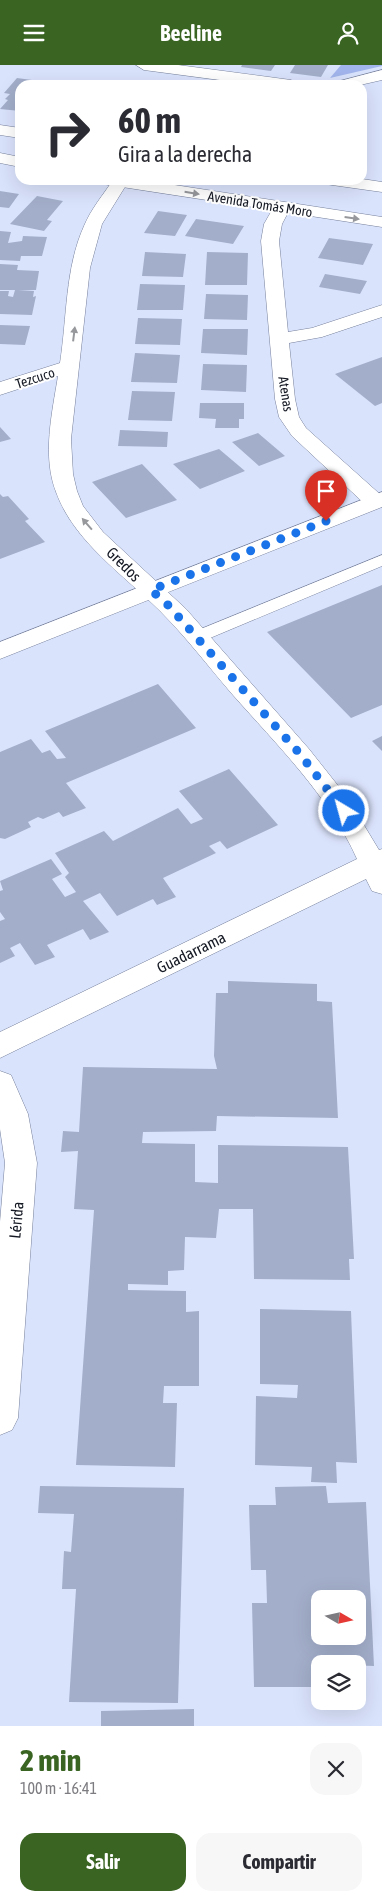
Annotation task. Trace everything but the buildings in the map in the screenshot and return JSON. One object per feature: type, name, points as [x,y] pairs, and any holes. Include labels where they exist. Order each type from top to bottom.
[{"type":"street","points":[[144,65],[254,80]]},
{"type":"street","points":[[362,80],[382,75]]},
{"type":"street","points":[[0,130],[15,132]]},
{"type":"street","points":[[0,143],[15,144]]},
{"type":"street","points":[[0,149],[15,152]]},
{"type":"street","points":[[0,157],[15,161]]},
{"type":"street","name":"Gredos","points":[[112,185],[93,225],[83,264],[59,467],[67,494],[82,519],[126,567],[196,637],[300,754],[344,811],[379,869]]},
{"type":"street","name":"Avenida Tomás Moro","points":[[140,185],[382,222]]},
{"type":"street","name":"Avenida Tomás Moro","points":[[230,185],[382,207]]},
{"type":"street","points":[[367,185],[382,187]]},
{"type":"street","name":"Atenas","points":[[282,207],[273,224],[270,241],[285,399],[293,425],[330,463],[379,501]]},
{"type":"street","points":[[280,339],[315,333],[382,311]]},
{"type":"street","name":"Tezcuco","points":[[0,389],[70,366]]},
{"type":"street","points":[[0,651],[379,501]]},
{"type":"street","name":"Guadarrama","points":[[0,1047],[379,869]]},
{"type":"street","name":"Lérida","points":[[0,1085],[13,1114],[21,1163],[0,1418]]},
{"type":"lane","points":[[196,637],[382,560]]},
{"type":"shaded area","points":[[341,65],[382,65],[382,66],[330,78]]},
{"type":"route","points":[[326,521],[151,590],[168,605],[300,754],[344,811]]}]
